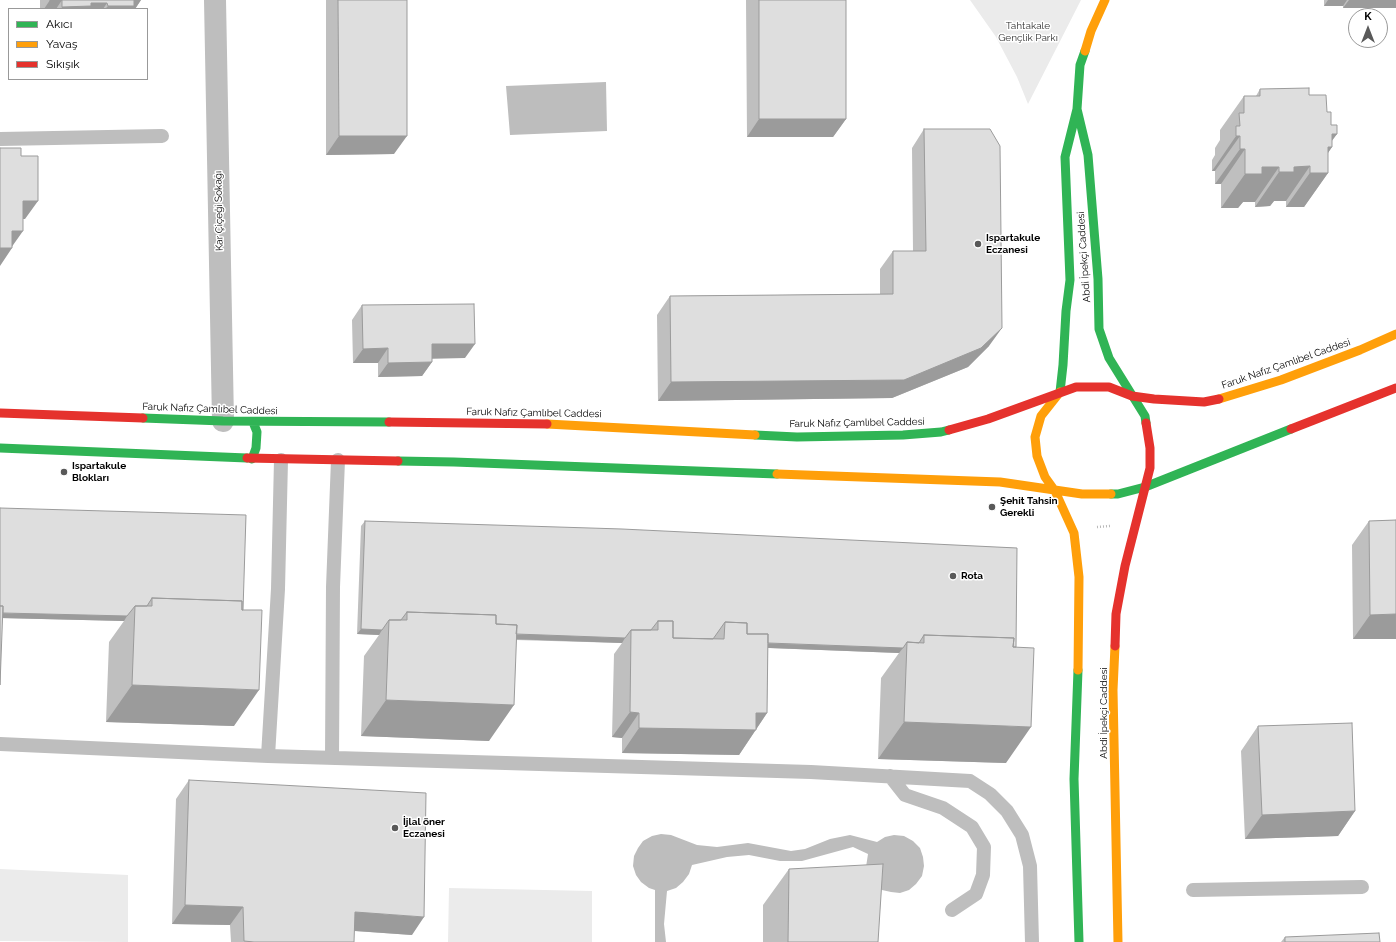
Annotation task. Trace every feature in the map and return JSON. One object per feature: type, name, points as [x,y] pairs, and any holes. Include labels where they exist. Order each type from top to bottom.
[{"type":"street","name":"Kar Çiçeği Sokağı","points":[[215,0],[223,421]]},
{"type":"street","name":"Abdi İpekçi Caddesi","points":[[1060,392],[1066,311],[1070,280],[1064,157],[1077,109],[1080,65],[1091,31],[1105,0]]},
{"type":"street","name":"Abdi İpekçi Caddesi","points":[[1077,109],[1088,155],[1098,279],[1099,329],[1109,358],[1132,396]]},
{"type":"street","name":"Faruk Nafız Çamlıbel Caddesi","points":[[0,413],[253,422],[558,424],[797,436],[903,435],[941,432],[988,419],[1076,387],[1109,387],[1132,396],[1154,399],[1204,402],[1219,399],[1280,380],[1360,350],[1396,334]]},
{"type":"street","points":[[0,448],[188,452],[252,459],[281,460],[454,462],[1000,482],[1082,494],[1118,494],[1145,487],[1396,388]]},
{"type":"street","points":[[1060,392],[1041,416],[1035,437],[1037,456],[1045,477],[1055,491],[1074,533],[1079,577],[1074,779],[1079,942]]},
{"type":"street","points":[[1132,396],[1145,416],[1150,448],[1150,468],[1145,487]]},
{"type":"street","points":[[186,430],[191,420]]},
{"type":"street","points":[[252,459],[256,448],[257,432],[253,422]]},
{"type":"street","name":"Abdi İpekçi Caddesi","points":[[1118,942],[1113,690],[1116,614],[1125,566],[1145,487]]},
{"type":"lane","points":[[0,139],[162,136]]},
{"type":"lane","points":[[268,756],[278,589],[281,460]]},
{"type":"lane","points":[[332,758],[333,587],[338,460]]},
{"type":"lane","points":[[0,744],[268,756],[811,772],[970,781],[990,794],[1006,811],[1022,835],[1030,866],[1032,942]]},
{"type":"lane","points":[[890,776],[905,794],[943,808],[972,827],[984,847],[983,875],[976,894],[952,910]]},
{"type":"lane","points":[[1193,890],[1362,887]]},
{"type":"green space","name":"Tahtakale Gençlik Parkı","points":[[970,0],[1081,0],[1028,104],[1017,77],[996,37]]},
{"type":"green space","points":[[0,869],[128,875],[128,942],[0,941]]},
{"type":"green space","points":[[449,888],[592,891],[592,942],[448,942]]},
{"type":"shaded area","points":[[606,82],[607,131],[510,135],[506,86]]},
{"type":"shaded area","points":[[661,834],[671,835],[697,845],[717,847],[748,843],[791,851],[805,849],[830,839],[850,835],[877,842],[885,837],[894,835],[904,836],[913,841],[920,848],[924,866],[922,876],[916,884],[909,890],[900,893],[882,890],[874,884],[866,867],[868,854],[853,847],[802,861],[780,861],[749,855],[727,857],[692,865],[689,874],[683,882],[676,888],[667,891],[664,924],[666,942],[655,942],[655,890],[649,888],[641,882],[636,875],[633,866],[634,856],[643,841],[652,836]]},
{"type":"building","points":[[62,0],[134,0],[134,6],[108,6],[107,3],[91,3],[91,6],[62,7]]},
{"type":"building","points":[[338,0],[407,0],[407,136],[339,136]]},
{"type":"building","points":[[759,0],[846,0],[846,119],[759,119]]},
{"type":"building","points":[[1309,88],[1309,95],[1326,95],[1327,112],[1331,112],[1331,125],[1337,125],[1337,134],[1332,134],[1332,147],[1328,147],[1328,173],[1310,173],[1310,166],[1294,167],[1294,172],[1279,172],[1279,167],[1262,167],[1262,174],[1245,174],[1245,149],[1240,149],[1240,136],[1236,136],[1236,126],[1240,126],[1239,113],[1244,113],[1244,96],[1260,96],[1260,89]]},
{"type":"building","points":[[924,129],[990,129],[1000,146],[1002,328],[981,348],[904,380],[671,382],[670,296],[893,294],[893,251],[926,251]]},
{"type":"building","points":[[0,148],[21,148],[21,156],[38,156],[38,201],[23,201],[23,231],[12,231],[12,248],[0,248]]},
{"type":"building","points":[[474,304],[475,344],[432,344],[432,362],[388,363],[388,348],[363,349],[362,305]]},
{"type":"building","points":[[0,508],[246,515],[243,610],[242,601],[152,598],[147,606],[135,606],[127,616],[3,613],[3,606],[0,606]]},
{"type":"building","points":[[1396,520],[1396,614],[1370,615],[1369,521]]},
{"type":"building","points":[[365,521],[622,529],[1017,548],[1016,647],[1013,647],[1014,638],[924,635],[919,643],[907,642],[903,648],[768,643],[768,634],[747,634],[747,623],[725,622],[713,639],[673,638],[673,621],[658,621],[651,630],[631,630],[625,638],[516,634],[517,625],[496,624],[496,615],[407,612],[401,620],[389,620],[382,630],[361,629]]},
{"type":"building","points":[[152,598],[242,601],[242,610],[262,610],[259,690],[132,685],[135,606],[152,606]]},
{"type":"building","points":[[0,606],[3,606],[0,685]]},
{"type":"building","points":[[407,612],[496,615],[496,624],[517,625],[514,705],[386,700],[389,620],[407,620]]},
{"type":"building","points":[[658,621],[673,621],[673,638],[724,639],[725,622],[747,623],[747,634],[768,634],[767,713],[756,713],[756,730],[639,728],[639,713],[630,712],[631,630],[658,630]]},
{"type":"building","points":[[924,635],[1014,638],[1013,647],[1034,648],[1031,727],[904,722],[907,642],[924,643]]},
{"type":"building","points":[[1352,723],[1355,811],[1262,815],[1258,726]]},
{"type":"building","points":[[189,780],[426,793],[424,917],[355,912],[354,942],[244,941],[243,907],[185,905]]},
{"type":"building","points":[[883,864],[878,942],[788,942],[789,869]]},
{"type":"building","points":[[1379,933],[1380,942],[1285,942],[1285,937]]},
{"type":"traffic: fast","points":[[1060,392],[1066,311],[1070,280],[1065,157],[1077,109],[1080,65],[1085,51]]},
{"type":"traffic: fast","points":[[1077,109],[1088,155],[1098,279],[1099,329],[1109,358],[1145,416],[1146,423]]},
{"type":"traffic: fast","points":[[143,418],[223,421],[389,422]]},
{"type":"traffic: fast","points":[[252,459],[256,448],[257,432],[253,422]]},
{"type":"traffic: fast","points":[[1111,494],[1118,494],[1145,487],[1291,429]]},
{"type":"traffic: fast","points":[[755,435],[797,437],[903,435],[949,430]]},
{"type":"traffic: fast","points":[[0,448],[247,458]]},
{"type":"traffic: fast","points":[[398,461],[777,474]]},
{"type":"traffic: fast","points":[[1078,670],[1074,779],[1079,942]]},
{"type":"traffic: slow","points":[[1085,51],[1091,31],[1105,0]]},
{"type":"traffic: slow","points":[[1219,399],[1281,380],[1360,350],[1396,334]]},
{"type":"traffic: slow","points":[[1060,392],[1041,416],[1035,437],[1037,456],[1045,477],[1055,491],[1074,533],[1079,577],[1078,670]]},
{"type":"traffic: slow","points":[[547,424],[755,435]]},
{"type":"traffic: slow","points":[[777,474],[1000,482],[1082,494],[1111,494]]},
{"type":"traffic: slow","points":[[1115,646],[1113,690],[1118,942]]},
{"type":"traffic: jam","points":[[949,430],[988,419],[1076,387],[1109,387],[1132,396],[1154,399],[1204,402],[1219,399]]},
{"type":"traffic: jam","points":[[1291,429],[1396,388]]},
{"type":"traffic: jam","points":[[0,413],[143,418]]},
{"type":"traffic: jam","points":[[389,422],[547,424]]},
{"type":"traffic: jam","points":[[1115,646],[1116,614],[1125,566],[1150,468],[1150,448],[1146,423]]},
{"type":"traffic: jam","points":[[247,458],[398,461]]},
{"type":"place","name":"Ispartakule Eczanesi","points":[[978,244]]},
{"type":"place","name":"Ispartakule Blokları","points":[[64,472]]},
{"type":"place","name":"Şehit Tahsin Gerekli","points":[[992,507]]},
{"type":"place","name":"Rota","points":[[953,576]]},
{"type":"place","name":"İjlal öner Eczanesi","points":[[395,828]]}]
